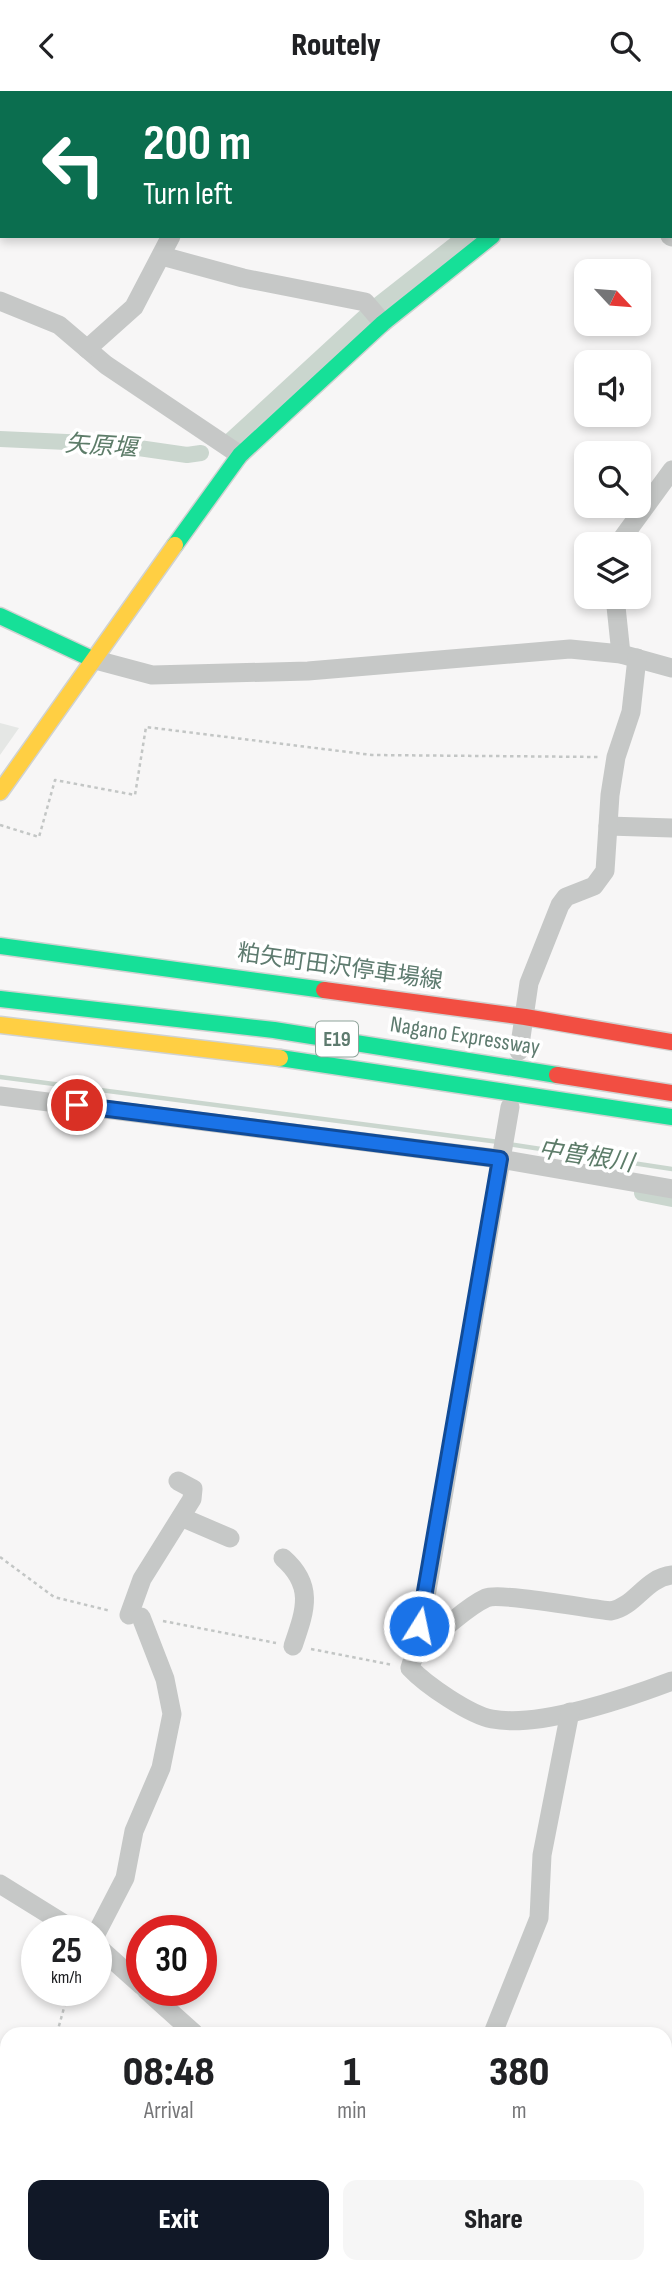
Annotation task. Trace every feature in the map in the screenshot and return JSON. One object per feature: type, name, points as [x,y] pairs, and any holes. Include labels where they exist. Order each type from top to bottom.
[{"type":"main road","points":[[0,792],[92,659],[240,455],[383,323],[489,238]]},
{"type":"main road","points":[[0,616],[92,659]]},
{"type":"main road","name":"粕矢町田沢停車場線","points":[[0,946],[525,1017],[672,1042]]},
{"type":"main road","name":"Nagano Expressway","points":[[0,999],[274,1030],[672,1093]]},
{"type":"main road","name":"Nagano Expressway","points":[[0,1025],[282,1058],[672,1117]]},
{"type":"street","points":[[87,349],[134,307],[170,238]]},
{"type":"street","points":[[162,256],[243,278],[365,302],[383,323]]},
{"type":"street","points":[[0,301],[59,325],[87,349],[240,455]]},
{"type":"street","points":[[627,532],[672,470]]},
{"type":"street","points":[[519,1051],[530,983],[560,905],[566,897],[594,885],[605,871],[616,757],[631,712],[629,656],[618,609]]},
{"type":"street","points":[[92,659],[152,675],[308,671],[570,649],[629,656],[672,668]]},
{"type":"street","points":[[608,826],[672,828]]},
{"type":"street","points":[[0,1096],[500,1159],[672,1189]]},
{"type":"street","points":[[510,1107],[418,1643],[410,1668],[430,1688],[489,1719],[514,1721],[570,1712],[638,1694],[672,1681]]},
{"type":"street","points":[[106,1915],[125,1878],[134,1832],[161,1769],[172,1714],[165,1679],[135,1616],[142,1579],[192,1499],[193,1489],[189,1484],[178,1481]]},
{"type":"street","points":[[181,1517],[230,1538]]},
{"type":"street","points":[[283,1558],[302,1580],[305,1596],[293,1646]]},
{"type":"street","points":[[418,1643],[434,1637],[450,1621],[490,1596],[611,1611],[627,1605],[651,1581],[672,1575]]},
{"type":"street","points":[[496,2027],[539,1918],[542,1855],[570,1712]]},
{"type":"street","points":[[0,1884],[50,1915]]},
{"type":"street","points":[[112,1959],[126,1972]]},
{"type":"street","points":[[164,2006],[187,2027]]},
{"type":"path","points":[[0,825],[39,837],[55,780],[135,795],[146,727],[372,755],[616,757]]},
{"type":"path","points":[[0,1557],[54,1597],[135,1616],[410,1668]]},
{"type":"path","points":[[59,2027],[65,2006]]},
{"type":"shaded area","points":[[0,723],[19,728],[0,755]]},
{"type":"waterway","name":"矢原堰","points":[[378,305],[463,238]]},
{"type":"waterway","name":"矢原堰","points":[[230,441],[367,315]]},
{"type":"waterway","name":"矢原堰","points":[[0,439],[111,444],[187,455],[201,453]]},
{"type":"waterway","name":"中曽根川","points":[[0,1077],[499,1142]]},
{"type":"waterway","name":"中曽根川","points":[[508,1144],[672,1169]]},
{"type":"waterway","points":[[642,1193],[672,1199]]},
{"type":"traffic: fast","points":[[175,545],[240,455],[383,323],[489,238]]},
{"type":"traffic: fast","points":[[0,616],[92,659]]},
{"type":"traffic: fast","points":[[0,946],[324,990]]},
{"type":"traffic: fast","points":[[0,999],[274,1030],[557,1075]]},
{"type":"traffic: fast","points":[[280,1058],[672,1117]]},
{"type":"traffic: slow","points":[[0,792],[175,545]]},
{"type":"traffic: slow","points":[[0,1025],[280,1058]]},
{"type":"traffic: jam","points":[[324,990],[525,1017],[672,1042]]},
{"type":"traffic: jam","points":[[557,1075],[672,1093]]},
{"type":"route","points":[[77,1105],[500,1159],[419,1626]]}]
